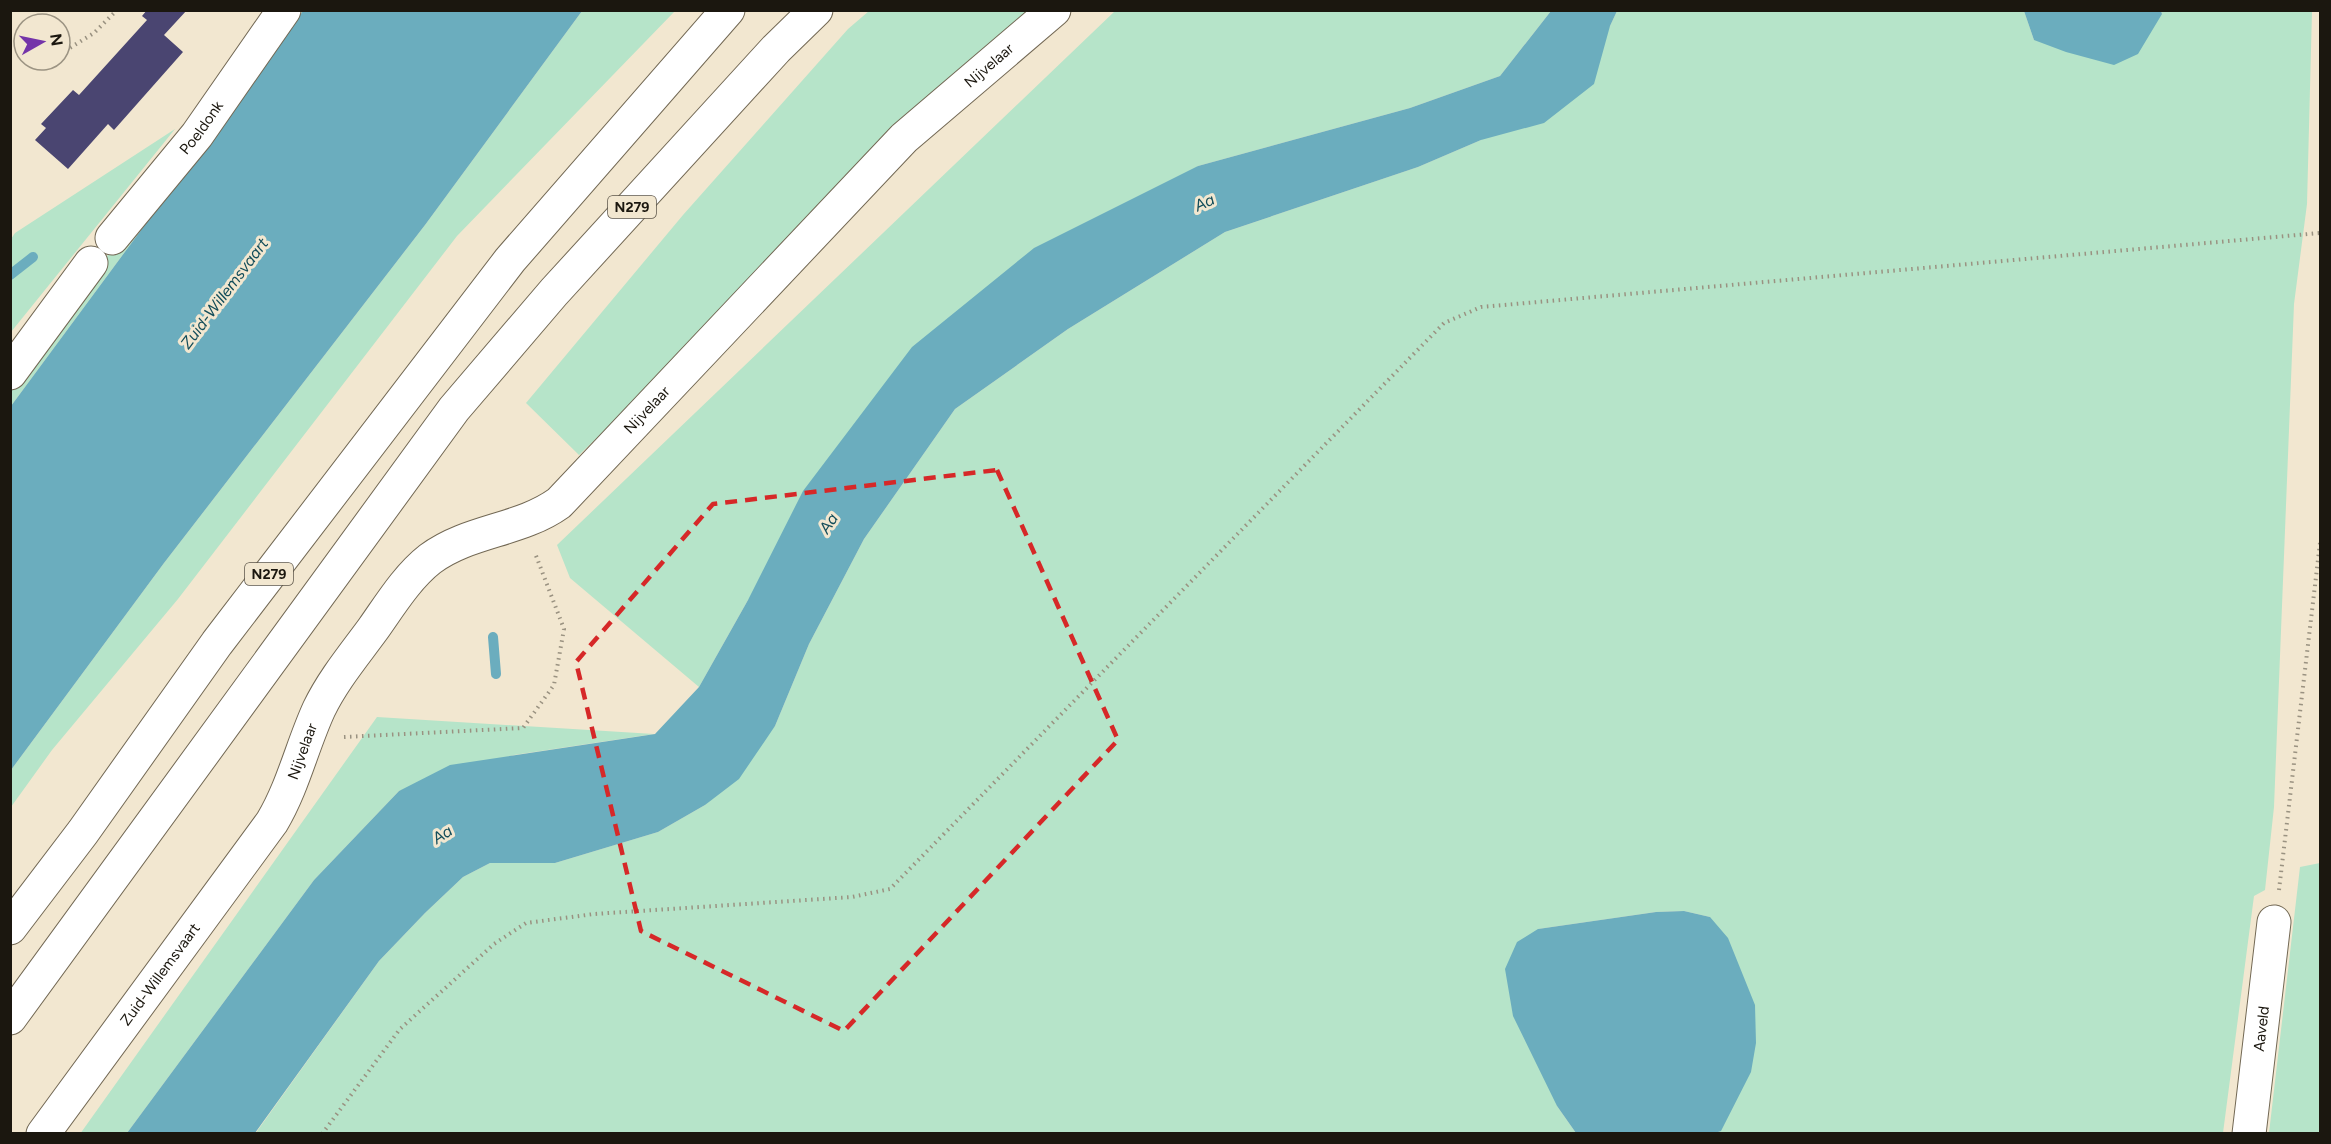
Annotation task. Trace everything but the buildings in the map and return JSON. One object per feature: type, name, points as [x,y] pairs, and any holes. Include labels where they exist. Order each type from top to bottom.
[{"type":"main road","name":"Poeldonk","points":[[112,238],[197,135],[284,10]]},
{"type":"main road","name":"N279","points":[[10,928],[123,776],[217,643],[510,260],[728,10]]},
{"type":"main road","name":"N279","points":[[10,1018],[454,409],[554,292],[776,49],[816,10]]},
{"type":"main road","name":"Nijvelaar","points":[[277,814],[321,706],[336,679],[407,582],[429,560],[451,545],[524,523],[543,515],[559,503],[904,138],[1054,10]]},
{"type":"main road","points":[[10,373],[91,263]]},
{"type":"main road","name":"Zuid-Willemsvaart","points":[[43,1134],[277,814]]},
{"type":"main road","name":"Aaveld","points":[[2249,1134],[2274,922]]},
{"type":"path","points":[[72,47],[94,33],[117,10]]},
{"type":"path","points":[[322,1134],[400,1029],[494,944],[526,923],[594,914],[852,897],[890,889],[1444,323],[1481,307],[2320,233]]},
{"type":"path","points":[[308,737],[523,728],[554,685],[564,629],[524,523]]},
{"type":"path","points":[[2274,922],[2320,543]]},
{"type":"highlighted area","points":[[997,470],[1118,740],[844,1031],[641,931],[576,662],[713,504]]},
{"type":"green space","points":[[293,11],[303,11],[11,406],[10,384]]},
{"type":"green space","points":[[582,11],[675,11],[457,236],[178,599],[52,750],[11,807],[11,770],[164,563],[425,225]]},
{"type":"green space","points":[[869,11],[1039,11],[579,455],[526,403],[683,215],[848,29]]},
{"type":"green space","points":[[1115,11],[1551,11],[1500,76],[1410,108],[1198,166],[748,600],[699,687],[570,578],[557,545]]},
{"type":"green space","points":[[1617,11],[2024,11],[2034,40],[2162,14],[2161,11],[2312,11],[2307,204],[2294,304],[2274,807],[2265,890],[2254,896],[2223,1133],[1715,1133],[1721,1130],[1710,917],[1684,911],[1656,912],[1538,929],[1557,1106],[1576,1133],[255,1134],[379,961],[463,877],[490,863],[555,863],[658,832],[705,805],[775,726],[809,644],[864,539],[955,409],[1068,329],[1225,232],[1418,167],[1481,140],[1610,26]]},
{"type":"green space","points":[[175,129],[11,332],[11,239],[15,233]]},
{"type":"green space","points":[[377,717],[654,734],[514,755],[399,791],[314,880],[127,1133],[80,1134]]},
{"type":"green space","points":[[2320,863],[2320,1133],[2269,1133],[2300,867]]},
{"type":"water","points":[[303,11],[582,11],[425,225],[164,563],[11,770],[11,406]]},
{"type":"water","name":"Aa","points":[[1551,11],[1617,11],[1610,26],[1594,84],[1544,123],[1481,140],[1418,167],[1225,232],[1068,329],[955,409],[864,539],[809,644],[775,726],[739,779],[705,805],[658,832],[555,863],[490,863],[463,877],[379,961],[255,1133],[127,1133],[314,880],[399,791],[450,765],[655,734],[699,687],[748,600],[803,491],[912,347],[1034,248],[1198,166],[1410,108],[1500,76]]},
{"type":"water","points":[[2024,11],[2161,11],[2162,14],[2138,54],[2114,65],[2066,52],[2034,40]]},
{"type":"water","points":[[1684,911],[1710,917],[1728,938],[1755,1005],[1756,1043],[1751,1072],[1721,1131],[1715,1133],[1576,1133],[1557,1106],[1513,1016],[1505,969],[1517,942],[1538,929],[1656,912]]},
{"type":"waterway","points":[[10,275],[33,257]]},
{"type":"waterway","points":[[493,637],[496,674]]}]
